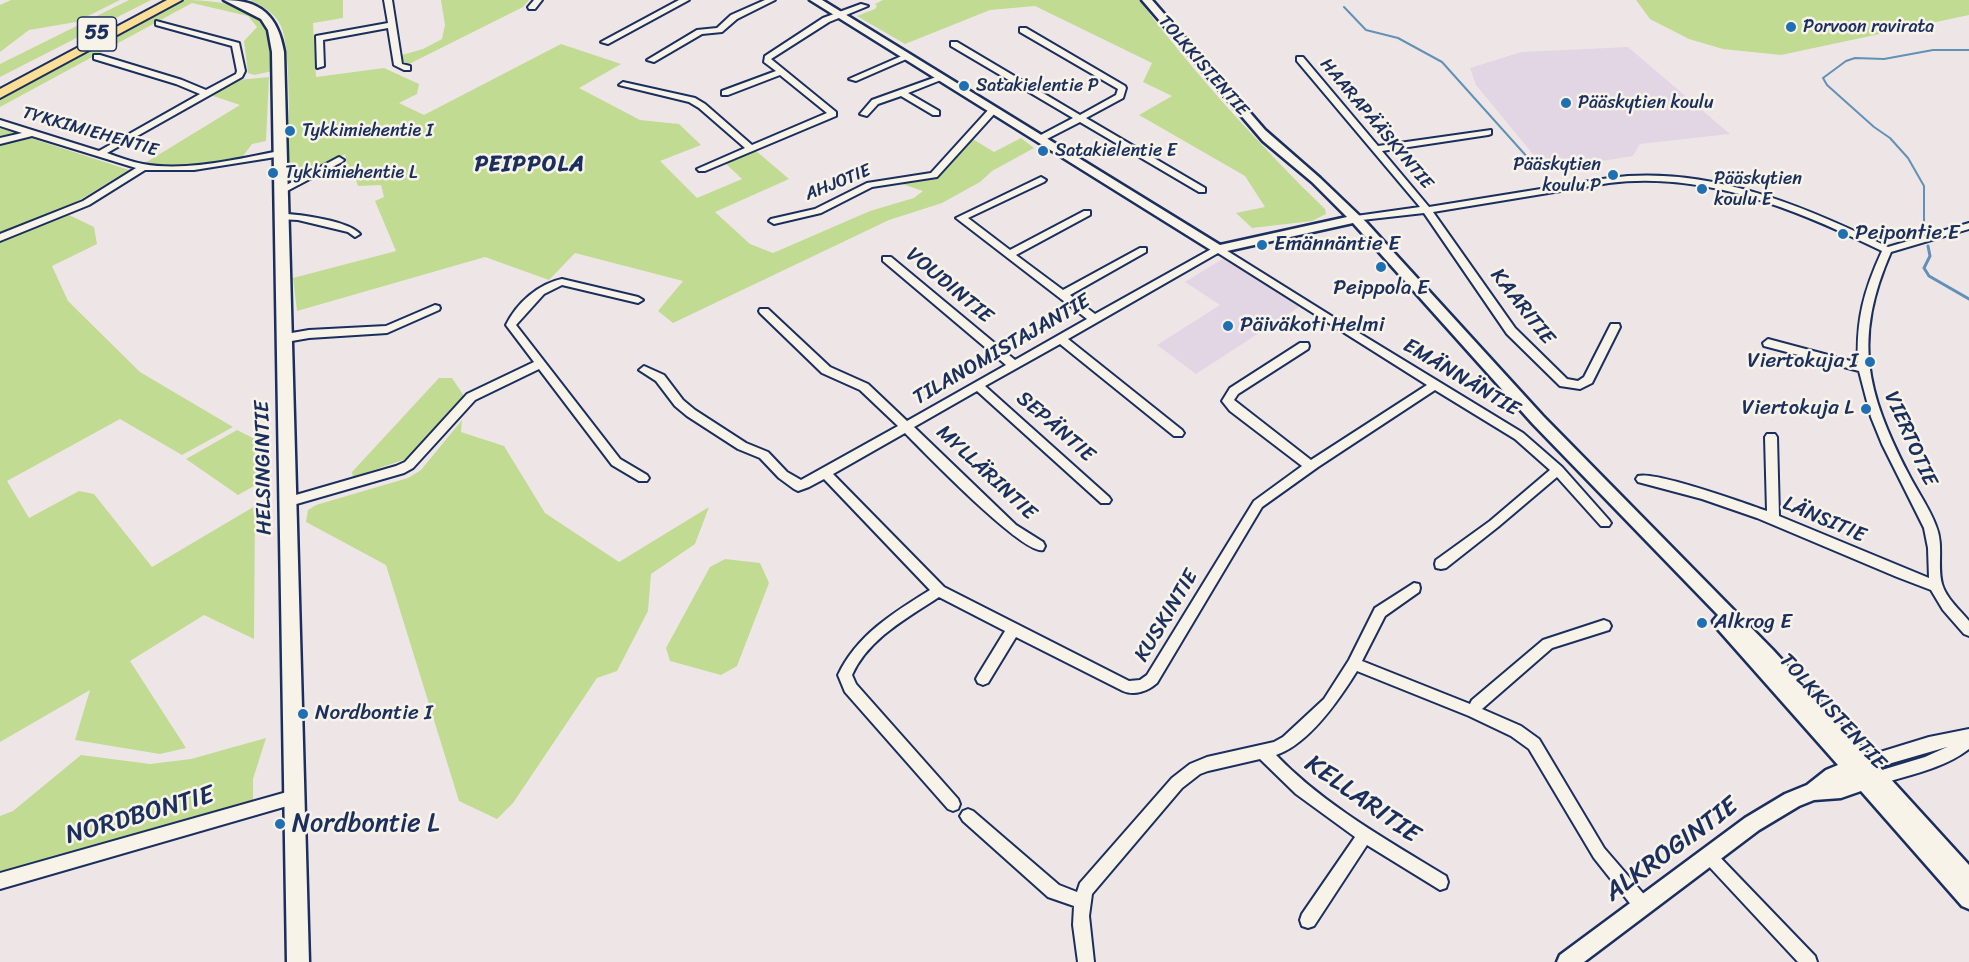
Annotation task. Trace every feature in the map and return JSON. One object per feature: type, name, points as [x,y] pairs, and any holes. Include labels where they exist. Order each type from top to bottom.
[{"type":"main road","name":"55","points":[[0,86],[163,0]]},
{"type":"main road","name":"55","points":[[0,94],[176,0]]},
{"type":"main road","name":"HELSINGINTIE","points":[[229,0],[267,17],[276,34],[286,338],[286,502],[298,962]]},
{"type":"street","points":[[388,0],[390,25],[398,65],[407,68]]},
{"type":"street","points":[[532,7],[538,0]]},
{"type":"street","points":[[605,42],[685,0]]},
{"type":"street","points":[[651,60],[700,32],[719,30],[734,16],[771,0]]},
{"type":"street","points":[[815,0],[1218,249],[1314,229],[1420,214],[1427,210],[1625,179],[1689,181],[1780,201],[1824,218],[1887,250],[1969,226]]},
{"type":"street","name":"TOLKKISTENTIE","points":[[1147,0],[1261,132],[1354,223],[1454,328],[1664,552],[1700,597],[1864,773],[1969,879]]},
{"type":"street","points":[[702,169],[833,114],[767,60],[817,25],[864,6]]},
{"type":"street","points":[[101,153],[239,75],[241,71],[238,47],[232,43],[159,23]]},
{"type":"street","points":[[320,66],[319,39],[390,25]]},
{"type":"street","points":[[1023,30],[1122,88],[1120,96],[1114,100],[1040,139]]},
{"type":"street","points":[[954,44],[1202,190]]},
{"type":"street","points":[[97,57],[179,82],[206,93]]},
{"type":"street","points":[[853,79],[907,57]]},
{"type":"street","name":"HAARAPÄÄSKYNTIE","points":[[1300,59],[1427,210]]},
{"type":"street","points":[[725,93],[781,72]]},
{"type":"street","points":[[864,114],[875,102],[942,78]]},
{"type":"street","points":[[623,85],[698,103],[750,148]]},
{"type":"street","points":[[902,93],[936,114]]},
{"type":"street","name":"AHJOTIE","points":[[774,221],[818,211],[870,185],[934,175],[993,110]]},
{"type":"street","name":"TYKKIMIEHENTIE","points":[[0,123],[143,167],[187,169],[279,154]]},
{"type":"street","points":[[1376,149],[1488,132]]},
{"type":"street","points":[[0,141],[31,133]]},
{"type":"street","points":[[282,190],[339,160]]},
{"type":"street","points":[[0,238],[80,206],[143,167]]},
{"type":"street","points":[[1041,180],[961,218],[1094,319]]},
{"type":"street","name":"KAARITIE","points":[[1427,210],[1511,331],[1564,383],[1580,385],[1588,380],[1615,327]]},
{"type":"street","points":[[1010,254],[1087,213]]},
{"type":"street","points":[[282,217],[298,217],[351,230],[355,234]]},
{"type":"street","name":"TILANOMISTAJANTIE","points":[[644,370],[660,378],[679,403],[691,413],[742,446],[764,455],[792,483],[798,486],[806,484],[1218,249]]},
{"type":"street","name":"EMÄNNÄNTIE","points":[[1218,249],[1519,436],[1558,470],[1605,522]]},
{"type":"street","points":[[1062,295],[1143,250]]},
{"type":"street","name":"VIERTOTIE","points":[[1887,250],[1866,307],[1862,340],[1863,368],[1867,389],[1881,432],[1932,534],[1936,586]]},
{"type":"street","name":"VOUDINTIE","points":[[887,259],[1014,365]]},
{"type":"street","points":[[638,300],[562,282],[552,283],[544,287],[513,321],[512,326],[616,462],[643,478]]},
{"type":"street","points":[[286,338],[311,334],[380,331],[393,328],[435,308]]},
{"type":"street","name":"MYLLÄRINTIE","points":[[764,311],[826,370],[864,387],[1012,528],[1039,546]]},
{"type":"street","points":[[1061,339],[1178,433]]},
{"type":"street","points":[[1768,343],[1863,368]]},
{"type":"street","points":[[1304,346],[1234,392],[1228,401],[1311,467]]},
{"type":"street","points":[[286,502],[400,470],[409,465],[471,397],[542,363]]},
{"type":"street","name":"KUSKINTIE","points":[[825,473],[939,591],[1128,687],[1146,685],[1152,679],[1258,504],[1435,385]]},
{"type":"street","name":"SEPÄNTIE","points":[[978,386],[1105,500]]},
{"type":"street","points":[[1771,437],[1773,519]]},
{"type":"street","points":[[1441,564],[1494,524],[1558,470]]},
{"type":"street","name":"LÄNSITIE","points":[[1642,479],[1667,484],[1773,519],[1902,574],[1936,586]]},
{"type":"street","points":[[1936,586],[1948,606],[1969,630]]},
{"type":"street","points":[[1086,962],[1081,901],[1086,889],[1177,783],[1195,769],[1207,764],[1262,751],[1288,742],[1329,703],[1354,664],[1380,612],[1414,588]]},
{"type":"street","points":[[939,591],[889,624],[852,661],[845,675],[850,688],[953,804]]},
{"type":"street","points":[[1474,712],[1478,704],[1548,644],[1604,626]]},
{"type":"street","points":[[983,679],[1014,629]]},
{"type":"street","points":[[1354,664],[1474,712],[1516,731],[1534,744],[1599,853],[1642,905]]},
{"type":"street","points":[[1864,773],[1940,758],[1957,750],[1969,738]]},
{"type":"street","name":"KELLARITIE","points":[[1262,751],[1282,774],[1365,835],[1440,882]]},
{"type":"street","name":"TOLKKISTENTIE","points":[[1864,773],[1969,899]]},
{"type":"street","name":"ALKROGINTIE","points":[[1567,962],[1752,824],[1792,800],[1814,791],[1841,789],[1864,773]]},
{"type":"street","name":"NORDBONTIE","points":[[0,881],[294,797]]},
{"type":"street","points":[[968,816],[1054,891],[1081,901]]},
{"type":"street","points":[[1308,920],[1365,835]]},
{"type":"street","points":[[1708,855],[1809,962]]},
{"type":"shaded area","name":"Pääskytien koulu","points":[[1628,47],[1730,134],[1640,144],[1633,156],[1546,170],[1476,85],[1470,68],[1521,52]]},
{"type":"shaded area","name":"Päiväkoti Helmi","points":[[1224,258],[1299,307],[1196,374],[1157,345],[1220,305],[1185,282]]},
{"type":"green space","points":[[11,0],[120,0],[76,22],[29,30],[0,52],[0,5]]},
{"type":"green space","points":[[129,0],[151,0],[0,77],[0,64]]},
{"type":"green space","points":[[185,0],[232,5],[256,14],[269,29],[273,71],[254,75],[248,73],[244,41],[257,27],[248,16],[192,3],[0,107],[0,98]]},
{"type":"green space","points":[[250,0],[343,0],[343,18],[313,23],[316,77],[384,68],[419,84],[417,94],[399,103],[424,115],[561,44],[621,64],[579,88],[640,120],[679,124],[701,145],[660,161],[697,198],[742,179],[725,163],[755,150],[789,179],[715,212],[750,244],[773,253],[870,211],[914,198],[923,191],[899,183],[930,179],[938,175],[971,138],[994,152],[1021,138],[1034,148],[992,171],[980,182],[942,203],[889,220],[673,323],[658,311],[683,281],[575,253],[549,280],[485,257],[297,311],[293,278],[396,251],[375,201],[384,197],[381,185],[358,186],[355,177],[348,170],[345,154],[287,185],[289,103],[284,38],[281,26],[275,17],[264,7]]},
{"type":"green space","points":[[441,0],[529,0],[523,7],[409,64],[403,61],[402,55],[423,49],[442,39],[445,25]]},
{"type":"green space","points":[[883,0],[1139,0],[1205,82],[1251,134],[1325,209],[1326,214],[1312,221],[1252,228],[1236,213],[1265,207],[1245,176],[1139,115],[1172,96],[1143,82],[1152,63],[1035,6],[990,10],[905,44],[857,16],[875,9],[877,6],[875,4]]},
{"type":"green space","name":"Porvoon ravirata","points":[[1636,0],[1969,0],[1969,15],[1781,55],[1723,49],[1689,39],[1650,19]]},
{"type":"green space","points":[[269,77],[266,141],[252,144],[243,156],[219,161],[182,165],[145,163],[240,105],[210,95],[238,80]]},
{"type":"green space","points":[[0,128],[129,170],[73,204],[0,233]]},
{"type":"green space","points":[[67,214],[94,227],[97,244],[52,266],[68,301],[140,372],[233,427],[182,455],[120,419],[7,481],[29,518],[79,491],[94,494],[152,567],[255,506],[254,639],[204,615],[130,661],[186,748],[160,754],[75,740],[90,690],[0,742],[0,241]]},
{"type":"green space","points":[[439,378],[452,378],[464,396],[406,459],[353,477],[352,472]]},
{"type":"green space","points":[[462,420],[461,432],[504,446],[545,513],[619,562],[709,507],[695,544],[651,574],[648,611],[617,671],[597,678],[513,803],[497,819],[459,801],[386,565],[306,522],[308,510],[316,505],[408,478],[421,470]]},
{"type":"green space","points":[[237,430],[255,439],[256,485],[238,495],[186,459]]},
{"type":"green space","points":[[725,559],[760,563],[769,583],[737,666],[721,675],[670,661],[666,648],[710,567]]},
{"type":"green space","points":[[266,738],[253,779],[253,804],[0,876],[0,816],[13,811],[81,755],[150,764],[191,759]]},
{"type":"waterway","points":[[1344,7],[1366,30],[1398,38],[1442,62],[1529,159],[1529,169]]},
{"type":"waterway","points":[[1924,231],[1924,186],[1908,158],[1890,138],[1874,127],[1827,85],[1823,78],[1846,61],[1855,58],[1884,59],[1933,50],[1969,50]]},
{"type":"waterway","points":[[1928,246],[1930,256],[1924,268],[1929,276],[1969,299]]},
{"type":"place","name":"Porvoon ravirata","points":[[1791,27]]},
{"type":"place","name":"Satakielentie P","points":[[964,86]]},
{"type":"place","name":"Pääskytien koulu","points":[[1566,103]]},
{"type":"place","name":"Tykkimiehentie I","points":[[290,131]]},
{"type":"place","name":"Satakielentie E","points":[[1043,151]]},
{"type":"place","name":"Tykkimiehentie L","points":[[273,173]]},
{"type":"place","name":"Pääskytien koulu P","points":[[1613,175]]},
{"type":"place","name":"Pääskytien koulu E","points":[[1702,189]]},
{"type":"place","name":"Peipontie E","points":[[1843,234]]},
{"type":"place","name":"Emännäntie E","points":[[1262,245]]},
{"type":"place","name":"Peippola E","points":[[1381,267]]},
{"type":"place","name":"Päiväkoti Helmi","points":[[1228,326]]},
{"type":"place","name":"Viertokuja I","points":[[1870,362]]},
{"type":"place","name":"Viertokuja L","points":[[1866,409]]},
{"type":"place","name":"Alkrog E","points":[[1702,623]]},
{"type":"place","name":"Nordbontie I","points":[[303,714]]},
{"type":"place","name":"Nordbontie L","points":[[280,824]]},
{"type":"district","name":"PEIPPOLA","points":[[530,165]]}]
